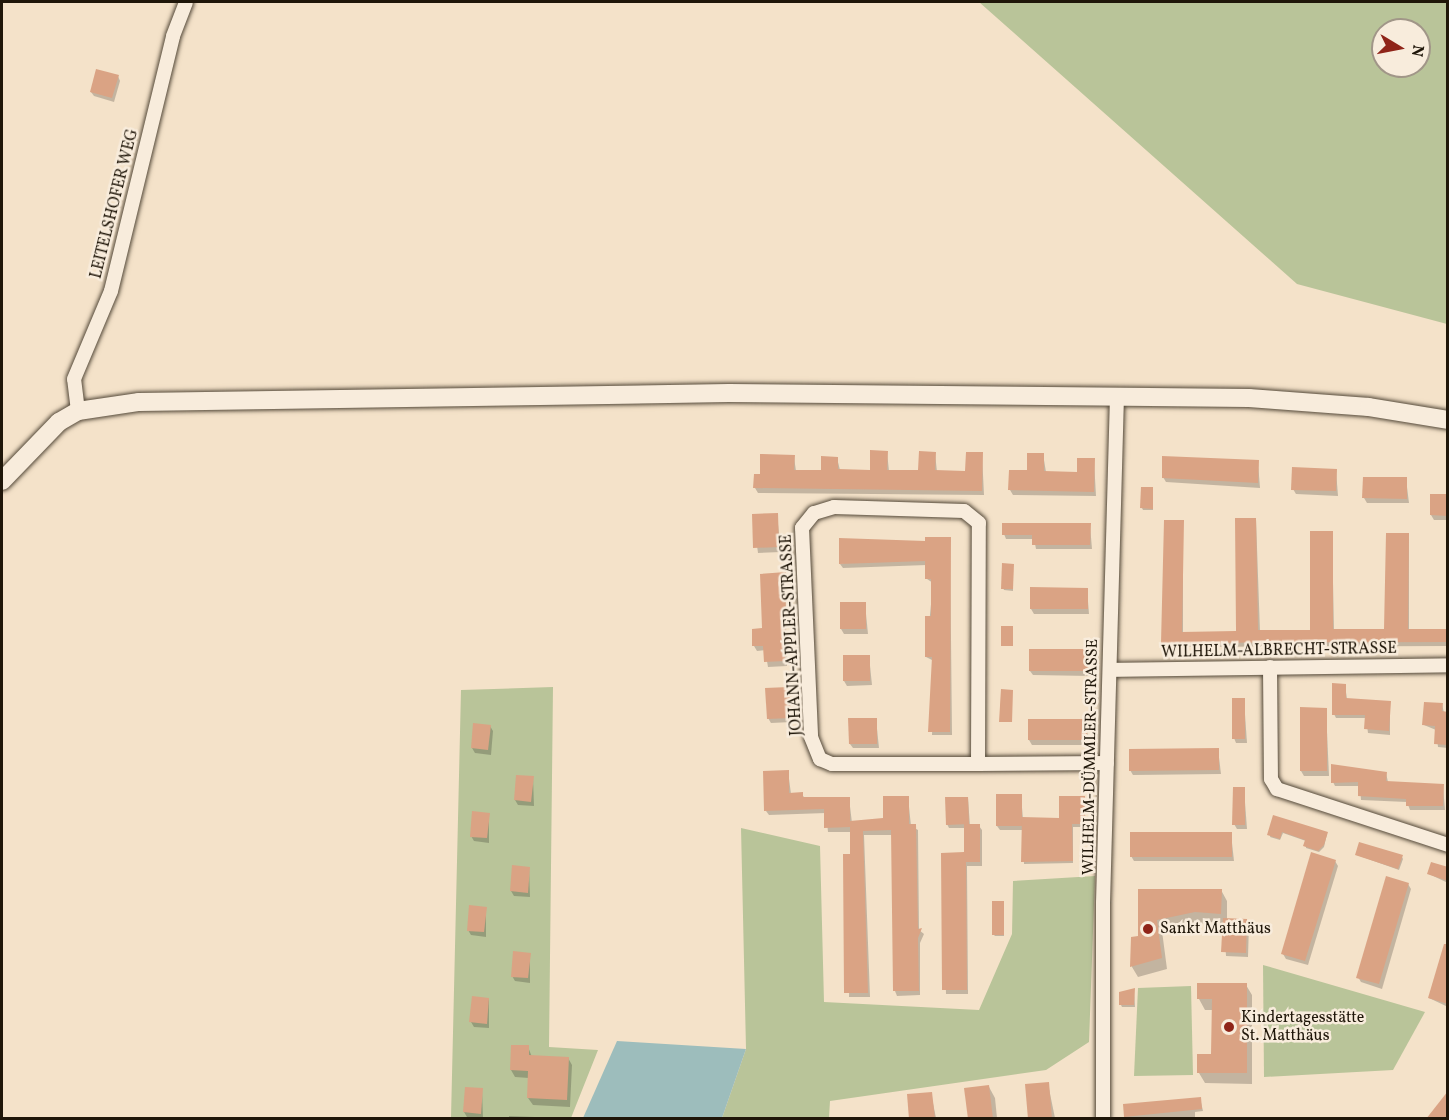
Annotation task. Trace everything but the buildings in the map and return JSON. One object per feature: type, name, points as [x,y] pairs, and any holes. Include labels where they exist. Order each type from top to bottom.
[{"type":"main road","points":[[2,481],[44,435],[78,411],[140,402],[705,393],[1117,396],[1309,401],[1448,420]]},
{"type":"street","name":"LEITELSHOFER WEG","points":[[78,411],[74,379],[111,291],[173,36],[186,2]]},
{"type":"street","name":"WILHELM-DÜMMLER-STRASSE","points":[[1103,1119],[1107,763],[1117,396]]},
{"type":"street","name":"JOHANN-APPLER-STRASSE","points":[[978,764],[979,523],[964,511],[834,507],[814,513],[802,528],[811,737],[820,759],[832,764],[978,764],[1107,763]]},
{"type":"street","name":"WILHELM-ALBRECHT-STRASSE","points":[[1110,670],[1448,665]]},
{"type":"street","points":[[1270,667],[1271,779],[1277,789],[1448,845]]},
{"type":"green space","points":[[979,2],[1447,2],[1447,324],[1297,284]]},
{"type":"green space","points":[[553,687],[549,1047],[598,1050],[571,1118],[451,1118],[461,690]]},
{"type":"green space","points":[[741,828],[820,846],[824,1002],[979,1010],[1012,934],[1013,881],[1095,876],[1089,1042],[1046,1070],[830,1101],[829,1118],[722,1118],[746,1049]]},
{"type":"green space","points":[[1263,965],[1425,1012],[1393,1070],[1264,1077]]},
{"type":"green space","points":[[1191,986],[1193,1075],[1134,1076],[1138,988]]},
{"type":"water","points":[[617,1041],[746,1049],[722,1118],[583,1118]]},
{"type":"place","name":"Sankt Matthäus","points":[[1148,929]]},
{"type":"place","name":"Kindertagesstätte St. Matthäus","points":[[1229,1027]]}]
